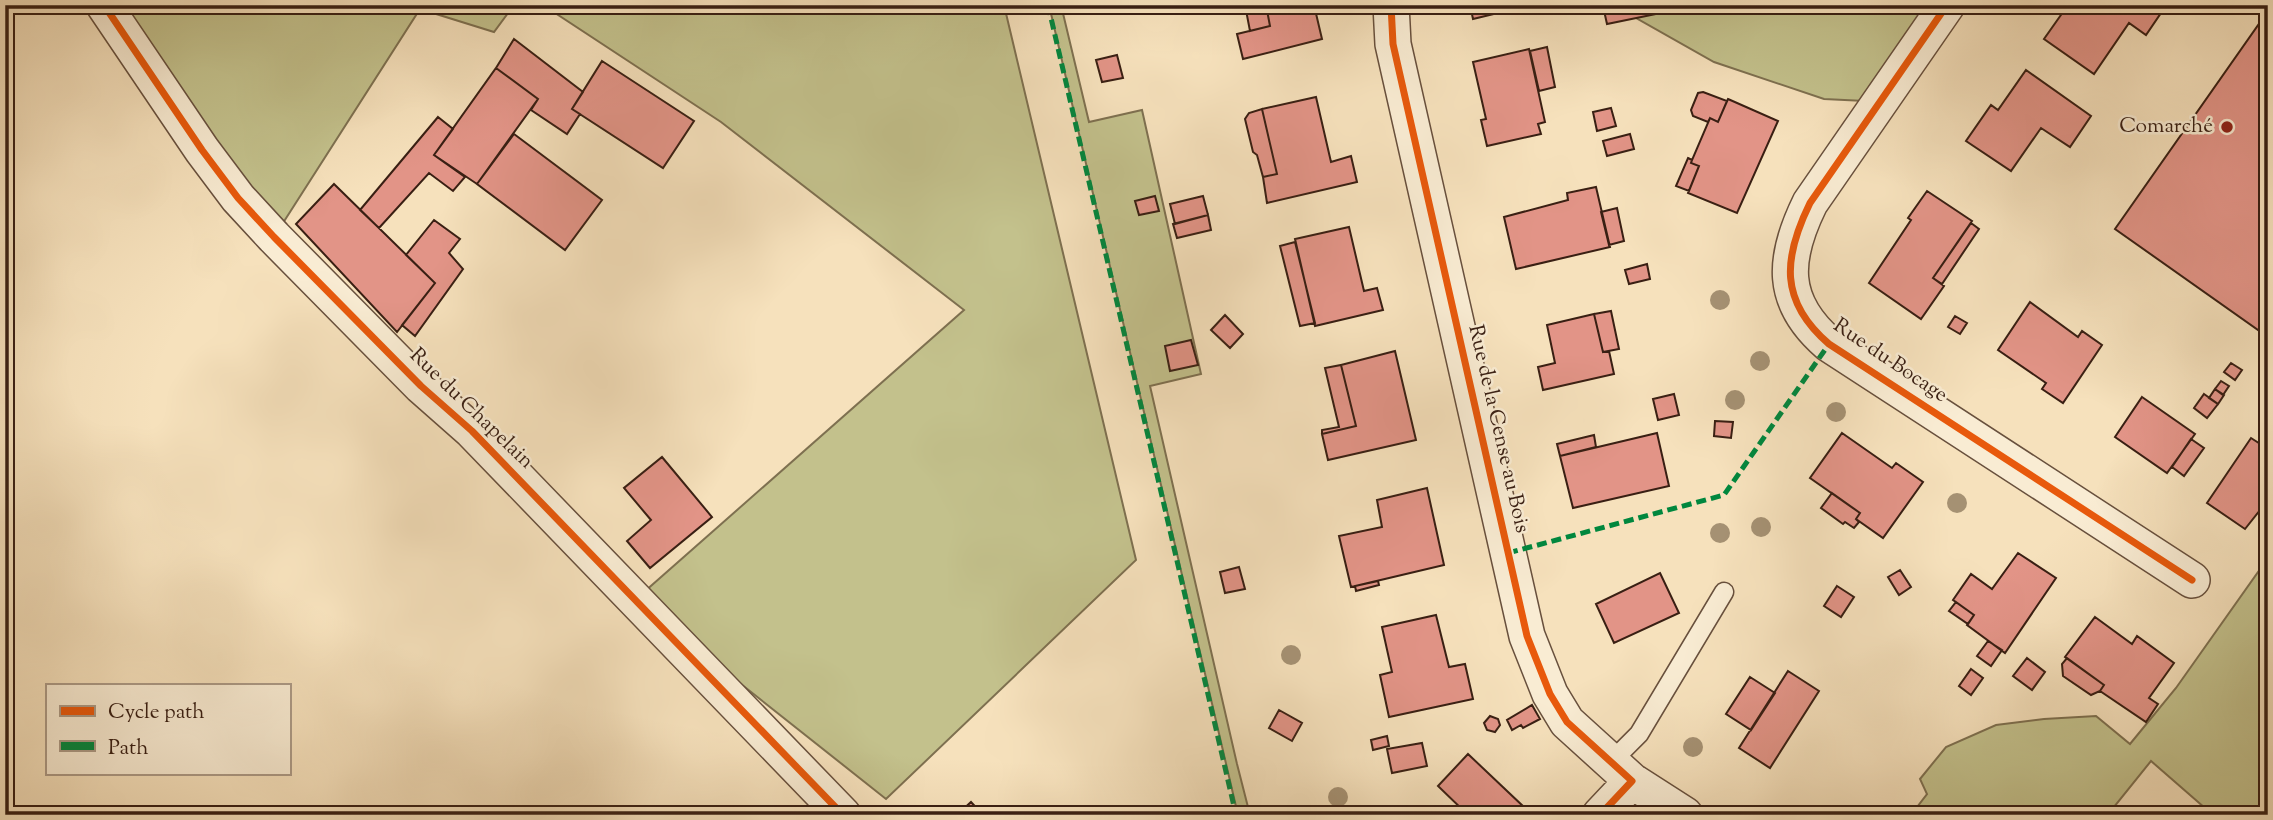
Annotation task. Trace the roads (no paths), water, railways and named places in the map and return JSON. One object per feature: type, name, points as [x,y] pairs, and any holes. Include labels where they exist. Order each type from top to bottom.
[{"type":"street","name":"Rue du Chapelain","points":[[104,5],[202,150],[238,198],[265,228],[421,386],[472,432],[843,815]]},
{"type":"street","name":"Rue de la Cense au Bois","points":[[1391,5],[1393,44],[1527,636],[1550,694],[1567,722],[1622,771],[1685,815]]},
{"type":"street","name":"Rue du Bocage","points":[[1947,5],[1810,203],[1798,228],[1790,258],[1791,284],[1799,309],[1814,330],[1829,344],[2192,580]]},
{"type":"street","points":[[1600,815],[1622,771]]},
{"type":"lane","points":[[1622,771],[1639,734],[1724,592]]},
{"type":"place","name":"Comarché","points":[[2227,127]]}]
